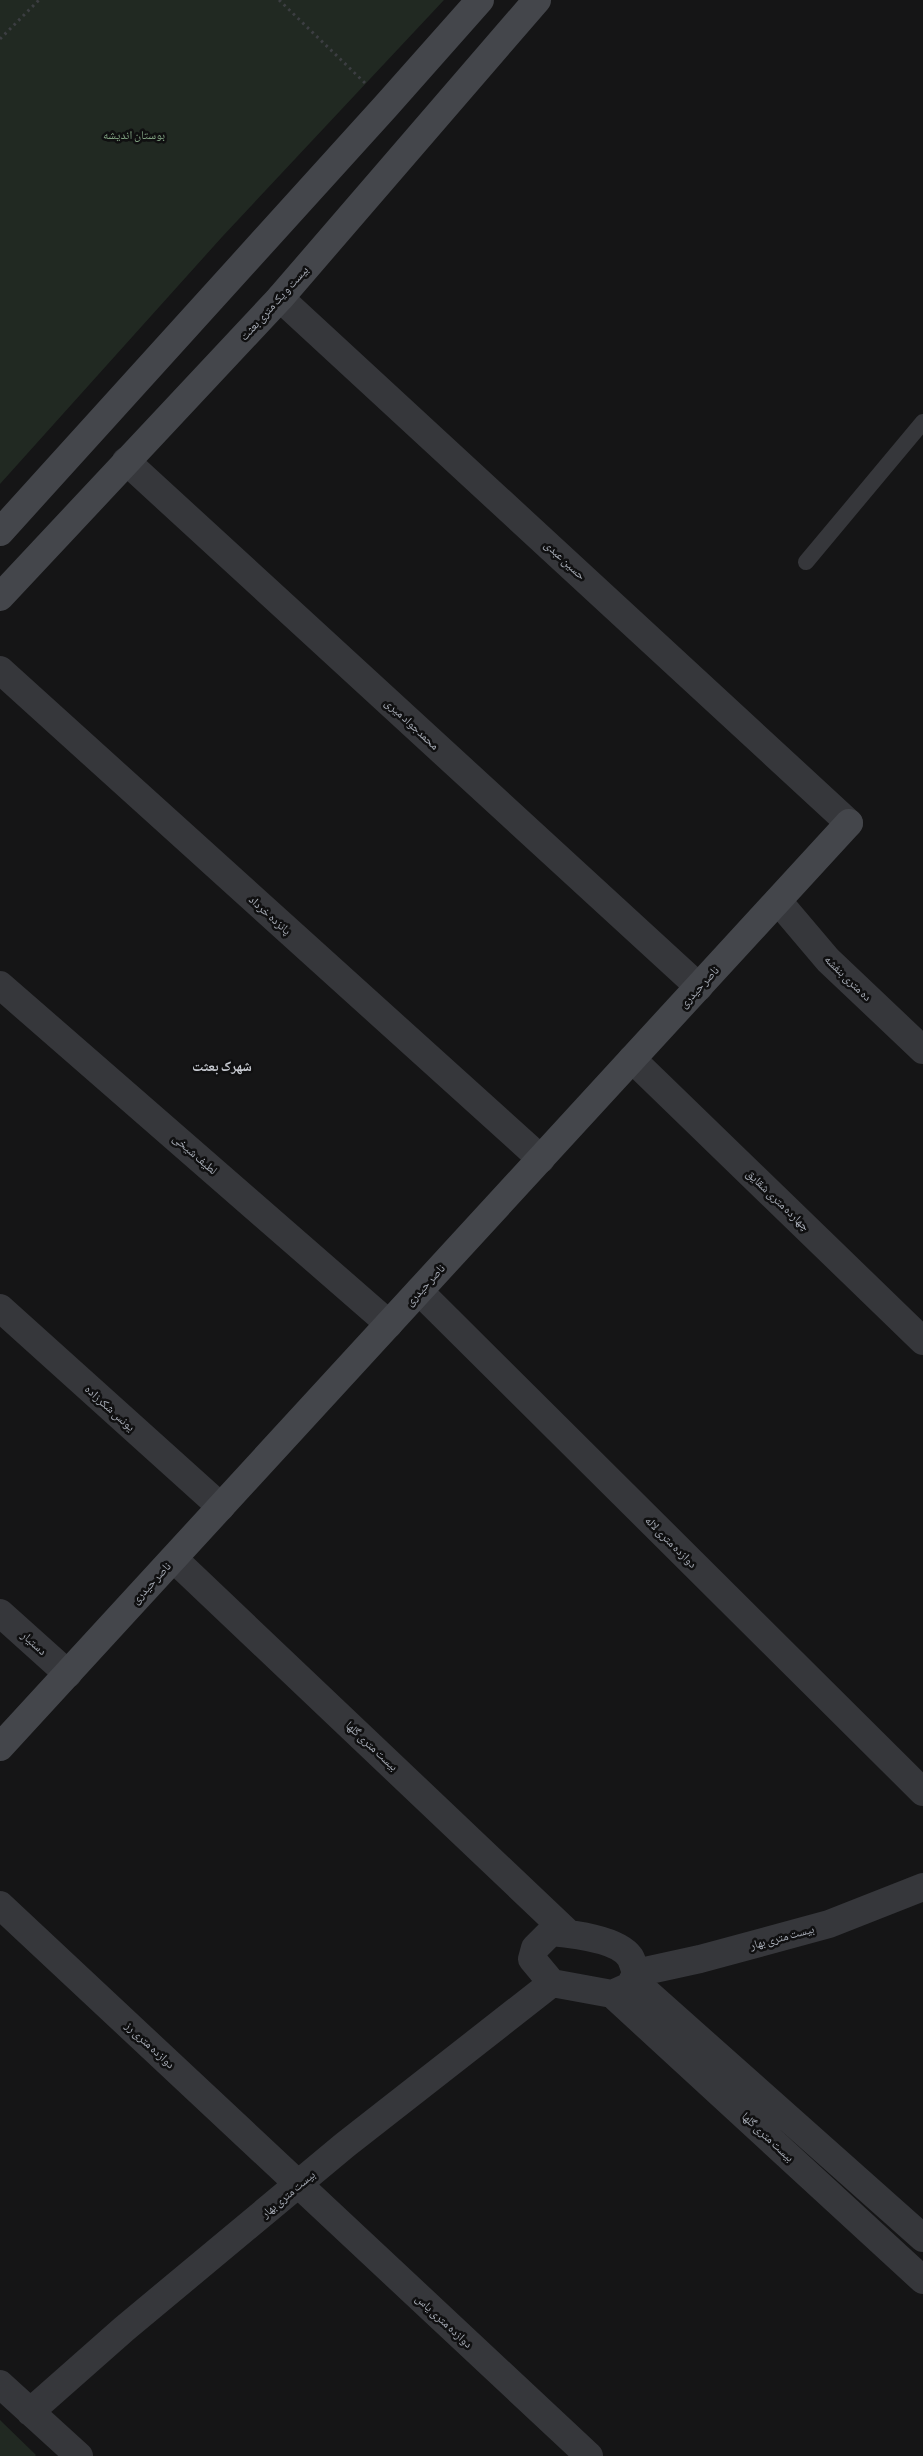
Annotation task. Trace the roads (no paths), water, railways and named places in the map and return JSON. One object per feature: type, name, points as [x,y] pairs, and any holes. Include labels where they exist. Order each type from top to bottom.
[{"type":"street","points":[[0,532],[480,0]]},
{"type":"street","name":"بیست و یک متری بعثت","points":[[0,597],[280,298],[537,0]]},
{"type":"street","name":"حسین عبدی","points":[[280,298],[849,823]]},
{"type":"street","name":"محمدجواد میری","points":[[126,461],[699,987]]},
{"type":"street","name":"پانزده خرداد","points":[[0,670],[541,1159]]},
{"type":"street","name":"ناصر حیدری","points":[[0,1747],[849,823]]},
{"type":"street","name":"ده متری بنفشه","points":[[778,901],[828,960],[923,1050]]},
{"type":"street","name":"لطیف شیخی","points":[[0,985],[389,1324]]},
{"type":"street","name":"چهارده متری شقایق","points":[[632,1059],[923,1342]]},
{"type":"street","name":"دوازده متری لاله","points":[[419,1291],[923,1792]]},
{"type":"street","name":"یونس شکرزاده","points":[[0,1308],[221,1507]]},
{"type":"street","name":"بیست متری گلها","points":[[174,1558],[569,1934]]},
{"type":"street","name":"دستیار","points":[[0,1613],[68,1674]]},
{"type":"street","name":"بیست متری بهار","points":[[627,1982],[700,1959],[829,1924],[923,1887]]},
{"type":"street","name":"دوازده متری رز","points":[[0,1905],[299,2185]]},
{"type":"street","points":[[627,1982],[630,1957],[616,1945],[569,1934],[551,1932],[534,1948],[532,1959],[552,1983],[627,1982],[923,2238]]},
{"type":"street","name":"بیست متری گلها","points":[[627,1982],[923,2280]]},
{"type":"street","name":"بیست متری بهار","points":[[30,2412],[124,2330],[345,2145],[552,1983]]},
{"type":"street","name":"دوازده متری یاس","points":[[299,2185],[589,2456]]},
{"type":"street","points":[[0,2384],[79,2456]]},
{"type":"lane","points":[[806,562],[923,422]]},
{"type":"district","name":"شهرک بعثت","points":[[222,1066]]},
{"type":"park label","name":"بوستان اندیشه","points":[[134,135]]}]
